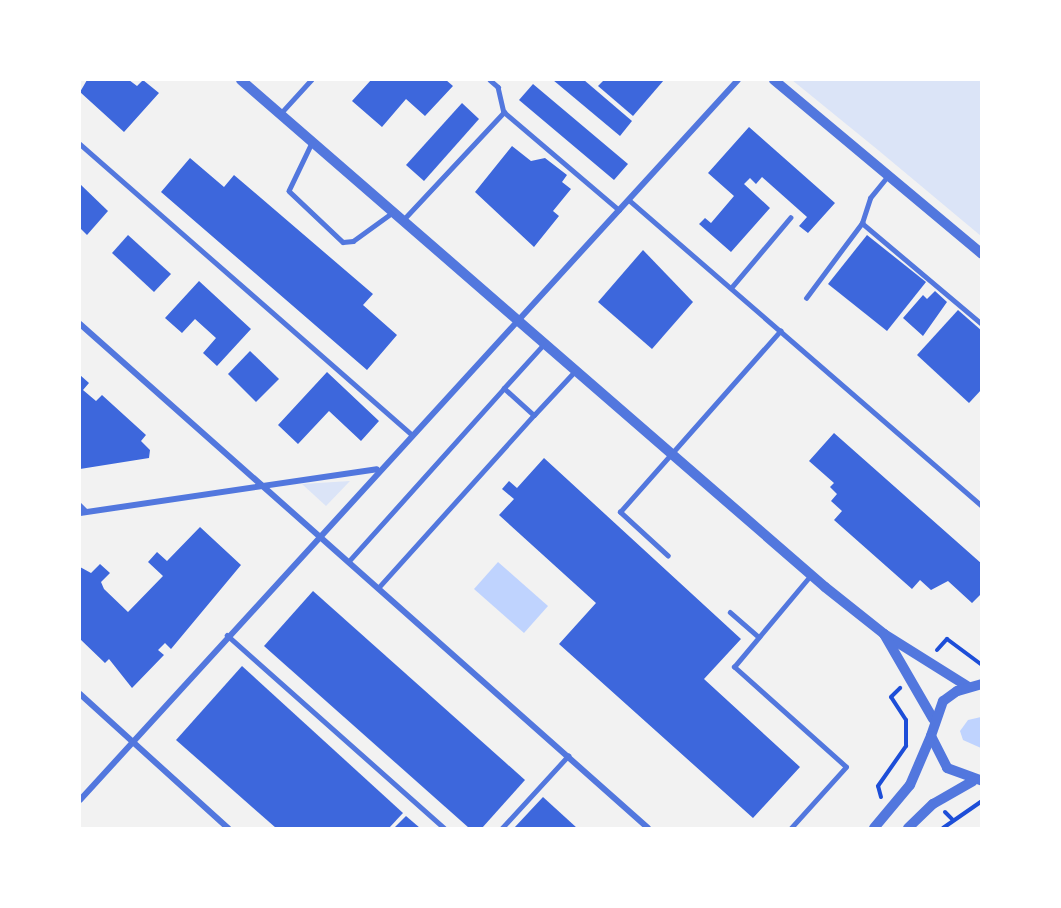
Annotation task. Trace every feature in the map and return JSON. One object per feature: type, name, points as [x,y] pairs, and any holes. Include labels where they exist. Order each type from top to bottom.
[{"type":"street","points":[[241,80],[812,575],[884,634],[967,686]]},
{"type":"street","points":[[80,800],[378,469],[519,320],[738,80]]},
{"type":"street","points":[[774,80],[981,254]]},
{"type":"street","points":[[80,324],[648,828]]},
{"type":"street","points":[[83,512],[259,482],[378,469]]},
{"type":"street","points":[[884,634],[933,719]]},
{"type":"street","points":[[874,828],[910,785],[931,736],[933,719],[949,696],[967,686],[981,684]]},
{"type":"street","points":[[80,694],[228,828]]},
{"type":"street","points":[[931,736],[942,763],[977,781]]},
{"type":"street","points":[[908,828],[933,804],[977,781]]},
{"type":"lane","points":[[280,113],[311,80]]},
{"type":"lane","points":[[490,80],[498,87],[504,112],[619,210]]},
{"type":"lane","points":[[403,220],[504,112]]},
{"type":"lane","points":[[313,141],[289,191],[342,242],[353,241],[393,212]]},
{"type":"lane","points":[[80,144],[411,434]]},
{"type":"lane","points":[[806,298],[862,224],[870,198],[888,176]]},
{"type":"lane","points":[[629,200],[981,506]]},
{"type":"lane","points":[[731,288],[790,218]]},
{"type":"lane","points":[[862,224],[981,324]]},
{"type":"lane","points":[[668,556],[620,512],[780,331]]},
{"type":"lane","points":[[349,561],[545,343]]},
{"type":"lane","points":[[379,587],[576,370]]},
{"type":"lane","points":[[504,388],[534,415]]},
{"type":"lane","points":[[80,505],[83,512]]},
{"type":"lane","points":[[791,828],[846,767],[734,667],[812,575]]},
{"type":"lane","points":[[730,612],[759,637]]},
{"type":"lane","points":[[227,635],[444,828]]},
{"type":"lane","points":[[502,828],[568,756]]},
{"type":"path","points":[[932,656],[947,639],[981,665]]},
{"type":"path","points":[[878,786],[906,746],[906,720],[891,697],[899,689]]},
{"type":"path","points":[[943,828],[952,819],[981,801]]},
{"type":"path","points":[[944,811],[952,819]]},
{"type":"shaded area","points":[[792,80],[981,80],[981,236],[878,150]]},
{"type":"shaded area","points":[[350,481],[326,506],[302,484]]},
{"type":"water","points":[[498,562],[548,606],[524,633],[474,589]]},
{"type":"water","points":[[982,717],[981,748],[963,740],[960,731],[968,720]]},
{"type":"building","points":[[87,80],[129,80],[137,86],[143,80],[159,93],[124,132],[80,92]]},
{"type":"building","points":[[371,80],[446,80],[453,86],[425,116],[406,99],[382,127],[352,101]]},
{"type":"building","points":[[553,80],[584,80],[632,121],[620,136]]},
{"type":"building","points":[[604,80],[664,80],[633,116],[598,86]]},
{"type":"building","points":[[533,84],[628,164],[614,180],[519,100]]},
{"type":"building","points":[[462,103],[479,119],[424,181],[406,165]]},
{"type":"building","points":[[749,127],[835,203],[808,233],[799,226],[807,217],[762,177],[756,184],[750,178],[744,184],[770,208],[731,252],[699,224],[705,218],[711,223],[734,196],[708,173]]},
{"type":"building","points":[[512,146],[531,161],[545,158],[567,175],[562,182],[571,189],[553,211],[559,216],[534,247],[475,192]]},
{"type":"building","points":[[190,158],[224,187],[234,175],[373,294],[363,305],[397,335],[367,370],[161,192]]},
{"type":"building","points":[[80,184],[108,211],[87,235],[80,228]]},
{"type":"building","points":[[128,235],[171,274],[154,292],[112,253]]},
{"type":"building","points":[[867,235],[926,282],[887,331],[828,284]]},
{"type":"building","points":[[643,250],[693,302],[652,349],[598,302]]},
{"type":"building","points":[[199,281],[251,329],[217,366],[203,353],[216,338],[195,319],[182,333],[165,318]]},
{"type":"building","points":[[935,291],[947,302],[923,336],[903,318],[923,295],[927,299]]},
{"type":"building","points":[[958,310],[982,331],[982,389],[969,403],[917,355]]},
{"type":"building","points":[[250,351],[279,379],[256,402],[228,374]]},
{"type":"building","points":[[327,372],[379,421],[361,441],[329,411],[298,444],[278,425]]},
{"type":"building","points":[[80,375],[89,383],[83,390],[96,401],[102,395],[146,435],[141,441],[150,450],[149,458],[80,469]]},
{"type":"building","points":[[834,433],[982,564],[982,593],[972,603],[948,581],[931,590],[920,580],[912,589],[834,520],[842,511],[831,501],[837,494],[830,487],[834,483],[809,461]]},
{"type":"building","points":[[544,458],[741,639],[704,679],[800,767],[753,818],[559,644],[596,603],[499,515],[514,499],[502,489],[509,481],[517,488]]},
{"type":"building","points":[[200,527],[241,565],[171,649],[165,643],[158,650],[164,655],[132,688],[109,659],[105,663],[80,639],[80,567],[91,573],[100,564],[110,573],[101,582],[104,589],[128,612],[163,576],[148,562],[157,552],[167,561]]},
{"type":"building","points":[[313,591],[525,780],[482,828],[469,828],[264,646]]},
{"type":"building","points":[[242,666],[403,813],[389,828],[276,828],[176,740]]},
{"type":"building","points":[[543,797],[577,828],[514,828]]},
{"type":"building","points":[[406,816],[420,828],[394,828]]}]
